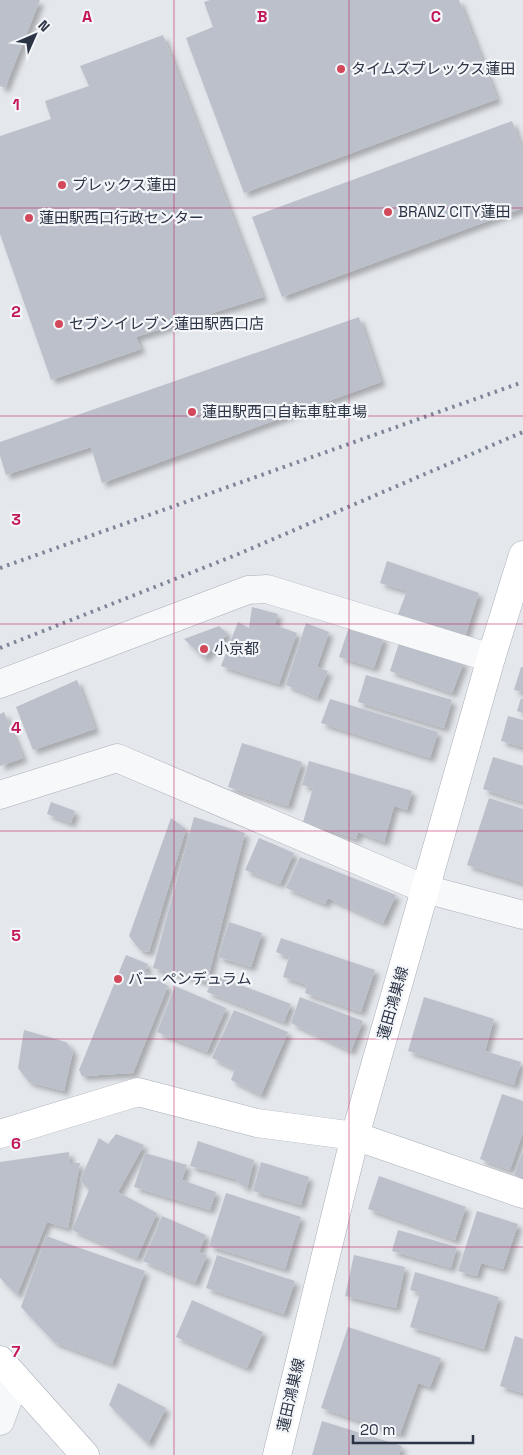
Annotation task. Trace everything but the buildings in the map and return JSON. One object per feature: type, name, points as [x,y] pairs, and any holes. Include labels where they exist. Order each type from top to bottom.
[{"type":"main road","name":"蓮田鴻巣線","points":[[277,1455],[354,1136],[491,658],[523,555]]},
{"type":"main road","points":[[0,1134],[138,1092],[257,1123],[354,1136],[523,1194]]},
{"type":"main road","points":[[8,1369],[84,1455]]},
{"type":"street","points":[[0,684],[248,590],[267,589],[491,658]]},
{"type":"street","points":[[0,795],[117,758],[426,890],[523,915]]},
{"type":"street","points":[[0,1420],[8,1369]]},
{"type":"railway","points":[[0,568],[523,382]]},
{"type":"railway","points":[[0,648],[236,555],[523,432]]},
{"type":"place","name":"タイムズプレックス蓮田","points":[[341,69]]},
{"type":"place","name":"プレックス蓮田","points":[[62,185]]},
{"type":"place","name":"BRANZ CITY蓮田","points":[[388,212]]},
{"type":"place","name":"蓮田駅西口行政センター","points":[[29,218]]},
{"type":"place","name":"セブンイレブン蓮田駅西口店","points":[[59,324]]},
{"type":"place","name":"蓮田駅西口自転車駐車場","points":[[192,412]]},
{"type":"place","name":"小京都","points":[[204,649]]},
{"type":"place","name":"バー ペンデュラム","points":[[118,979]]}]
